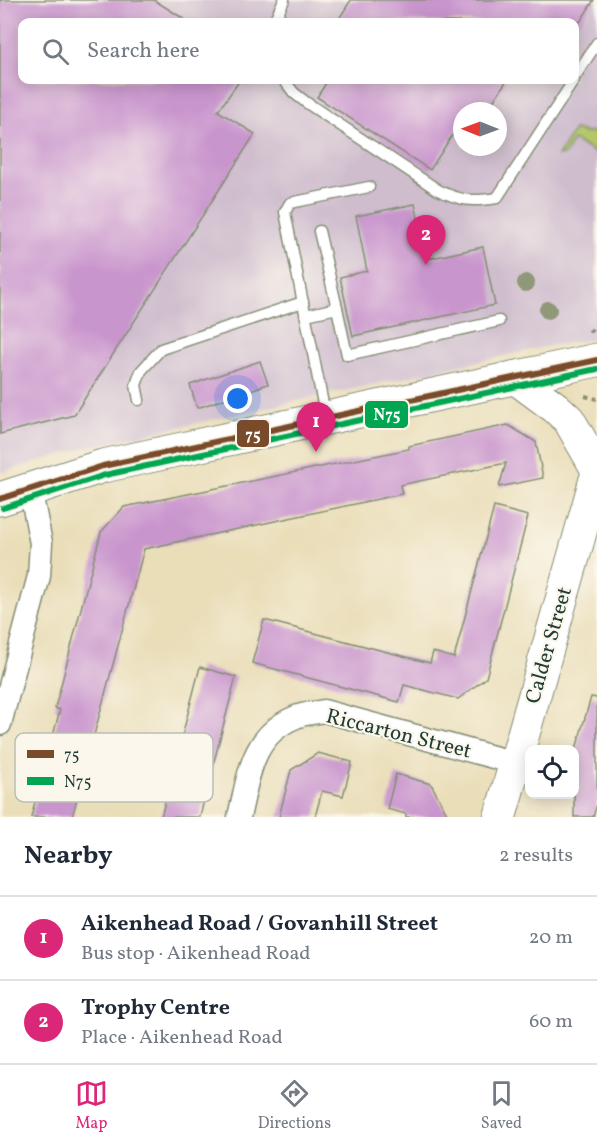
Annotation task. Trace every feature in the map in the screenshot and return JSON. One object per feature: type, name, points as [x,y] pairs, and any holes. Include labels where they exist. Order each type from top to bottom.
[{"type":"main road","points":[[0,499],[103,466],[597,360]]},
{"type":"main road","points":[[514,377],[569,420],[597,469]]},
{"type":"main road","name":"Calder Street","points":[[500,817],[597,474]]},
{"type":"street","points":[[0,724],[39,576],[41,543],[30,488]]},
{"type":"street","name":"Riccarton Street","points":[[239,817],[255,753],[261,743],[273,731],[296,717],[324,711],[515,763]]},
{"type":"lane","points":[[276,18],[284,0]]},
{"type":"lane","points":[[579,71],[597,44]]},
{"type":"lane","points":[[287,84],[307,103],[438,190],[455,198],[474,202],[497,198],[571,84]]},
{"type":"lane","points":[[325,417],[285,212],[290,203],[369,187]]},
{"type":"lane","points":[[319,231],[347,355],[499,321]]},
{"type":"lane","points":[[139,400],[136,386],[141,371],[161,349],[303,302]]},
{"type":"lane","points":[[306,315],[337,308]]},
{"type":"shaded area","points":[[0,0],[597,0],[597,339],[554,345],[83,448],[0,473]]},
{"type":"green space","points":[[574,130],[586,133],[597,131],[597,154],[573,140],[565,154],[558,156]]},
{"type":"building","points":[[0,0],[154,0],[183,18],[18,18],[18,84],[237,84],[218,111],[255,134],[74,415],[0,434]]},
{"type":"building","points":[[351,0],[594,0],[580,22],[579,18],[340,18]]},
{"type":"building","points":[[325,84],[504,84],[493,102],[453,102],[453,134],[430,170],[317,97]]},
{"type":"building","points":[[415,204],[427,259],[483,247],[495,305],[353,336],[340,277],[367,271],[356,216]]},
{"type":"building","points":[[260,361],[268,384],[197,408],[190,385]]},
{"type":"building","points":[[508,425],[536,442],[543,478],[499,487],[506,463],[400,485],[402,494],[144,549],[95,733],[54,733],[60,710],[55,708],[101,532],[124,507],[409,449],[409,446]]},
{"type":"building","points":[[494,507],[528,516],[486,678],[458,699],[404,685],[399,702],[252,663],[264,620],[430,663],[433,652],[454,658]]},
{"type":"building","points":[[200,667],[236,677],[213,766],[213,733],[183,733]]},
{"type":"building","points":[[591,697],[597,698],[597,804],[593,817],[574,817],[574,799],[579,799],[579,745],[577,745]]},
{"type":"building","points":[[318,753],[352,762],[343,796],[322,791],[315,817],[279,817],[291,770]]},
{"type":"building","points":[[396,774],[431,784],[449,817],[406,817],[406,814],[387,809]]},
{"type":"building","points":[[35,802],[76,802],[72,817],[31,817]]},
{"type":"building","points":[[165,802],[204,802],[200,817],[161,817]]},
{"type":"transit line","name":"75","points":[[0,499],[103,466],[597,360]]},
{"type":"transit line","name":"N75","points":[[3,508],[105,475],[597,369]]},
{"type":"place","name":"Trophy Centre","points":[[426,265]]},
{"type":"place","name":"Aikenhead Road / Govanhill Street","points":[[316,452]]}]
